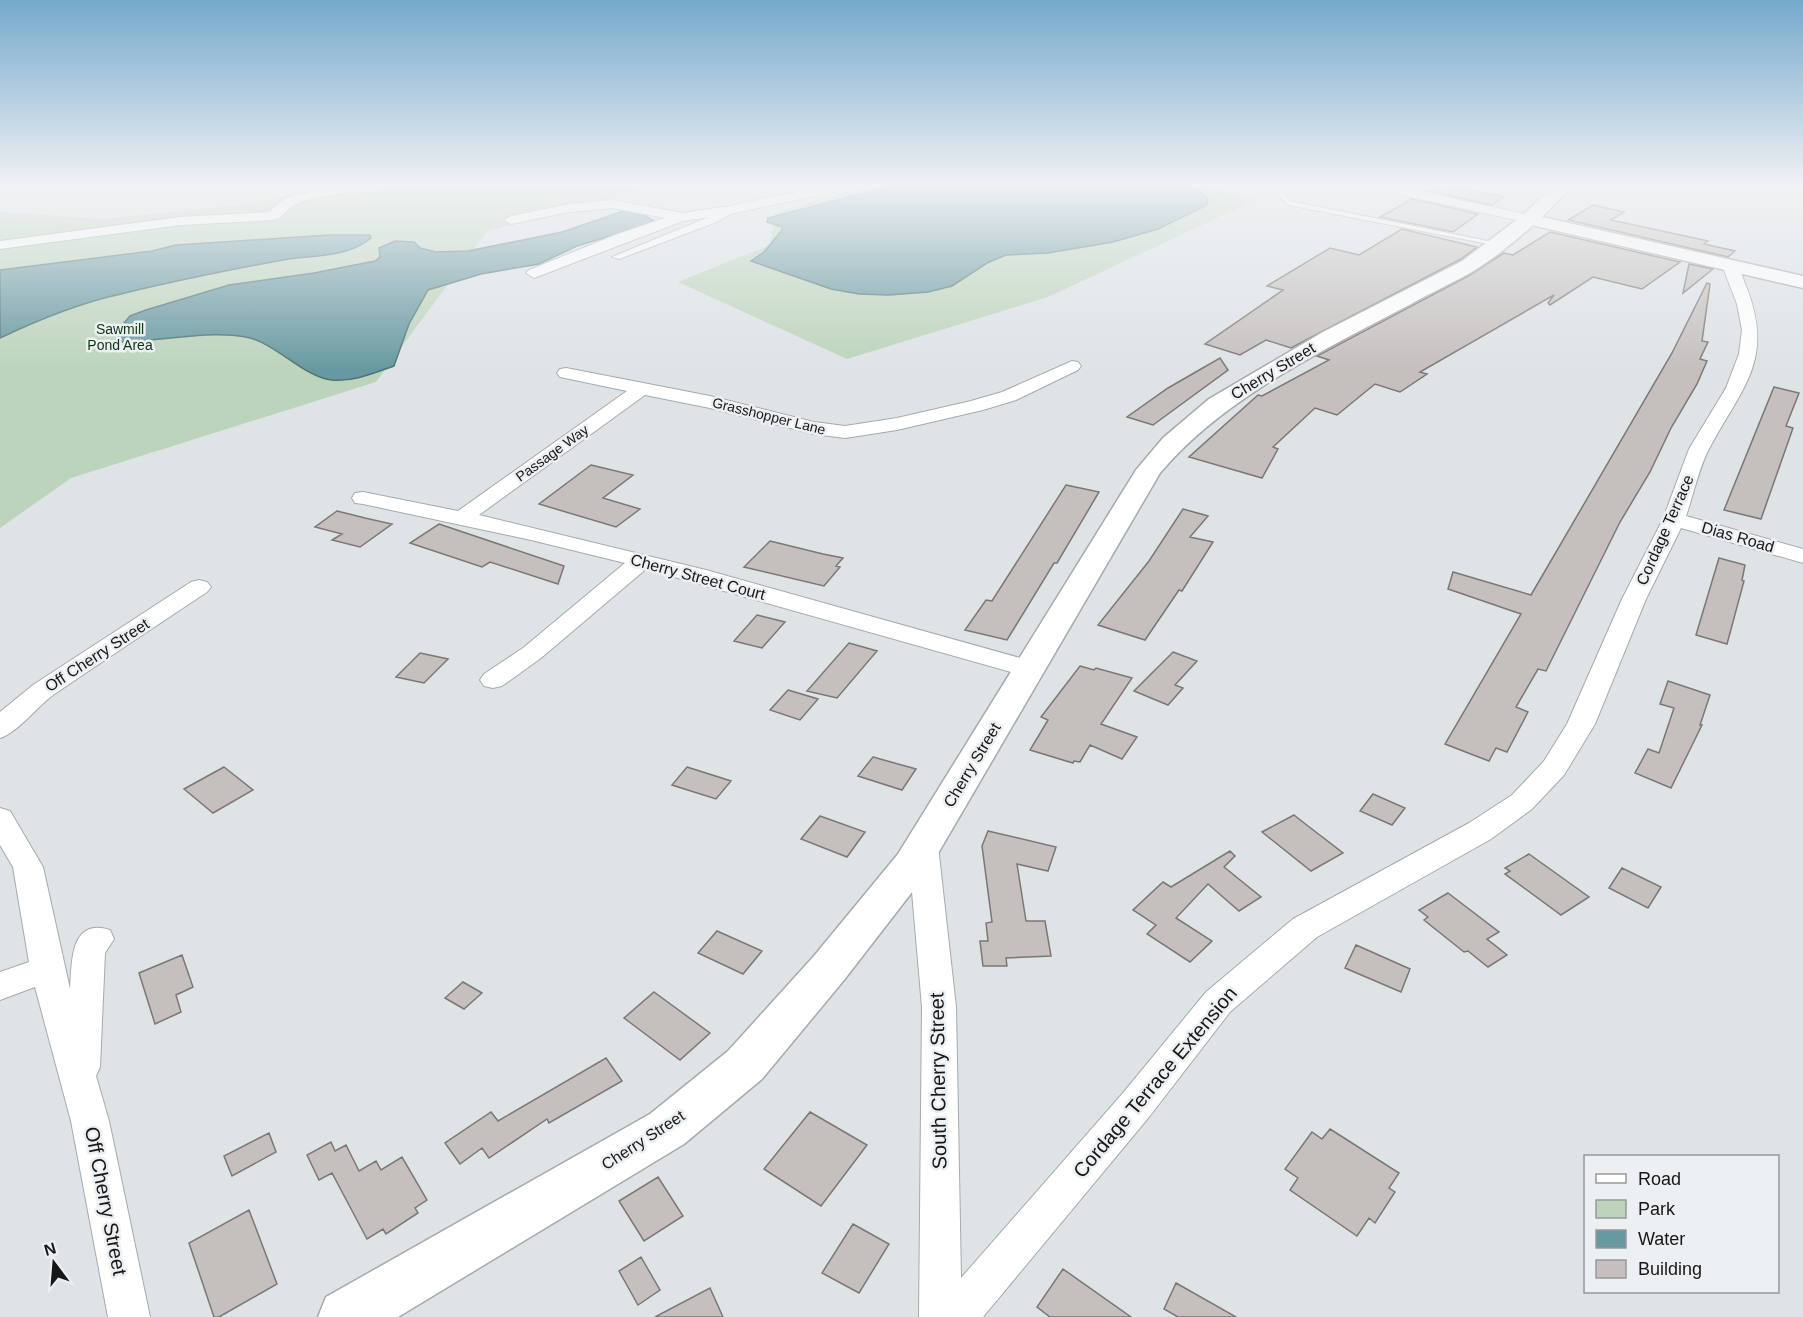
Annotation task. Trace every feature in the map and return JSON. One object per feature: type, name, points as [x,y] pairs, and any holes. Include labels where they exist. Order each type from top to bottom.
[{"type":"main road","name":"Cherry Street","points":[[346,1317],[666,1129],[745,1065],[830,968],[912,864],[1149,470],[1191,425],[1218,404],[1331,337],[1469,266],[1494,247]]},
{"type":"main road","points":[[1653,247],[1803,282]]},
{"type":"street","points":[[534,273],[598,247]]},
{"type":"street","name":"Cordage Terrace","points":[[1537,786],[1554,768],[1581,724],[1634,599],[1674,519],[1699,449],[1735,388],[1748,354],[1750,330],[1745,304],[1730,265]]},
{"type":"street","name":"Grasshopper Lane","points":[[566,373],[710,402],[814,428],[845,432],[897,424],[976,406],[1009,396],[1072,366]]},
{"type":"street","name":"Passage Way","points":[[463,517],[641,389]]},
{"type":"street","name":"Cherry Street Court","points":[[363,498],[463,517],[640,562],[830,611],[1029,669]]},
{"type":"street","name":"Dias Road","points":[[1674,519],[1803,556]]},
{"type":"street","points":[[493,680],[532,653],[640,562]]},
{"type":"street","name":"Off Cherry Street","points":[[0,729],[6,720],[42,691],[199,587]]},
{"type":"street","name":"Cordage Terrace Extension","points":[[955,1317],[1136,1105],[1218,1002],[1305,928],[1480,831],[1522,802],[1537,786]]},
{"type":"street","name":"Off Cherry Street","points":[[0,818],[28,867],[47,969],[81,1086],[129,1317]]},
{"type":"street","name":"South Cherry Street","points":[[923,846],[939,1007],[940,1317]]},
{"type":"street","name":"Off Cherry Street","points":[[81,1086],[89,950],[98,939]]},
{"type":"street","points":[[0,986],[47,969]]},
{"type":"lane","points":[[616,257],[641,247]]},
{"type":"green space","name":"Sawmill Pond Area","points":[[0,247],[475,247],[376,382],[71,478],[0,528]]},
{"type":"green space","points":[[764,247],[1154,247],[1048,297],[847,359],[678,282]]},
{"type":"water","points":[[166,247],[354,247],[329,255],[283,260],[181,280],[105,298],[59,313],[0,338],[0,270]]},
{"type":"water","points":[[380,247],[419,247],[436,252],[468,251],[486,247],[574,247],[539,264],[481,274],[428,290],[409,324],[394,366],[348,380],[322,378],[257,340],[246,337],[214,335],[117,342],[116,339],[128,328],[124,323],[130,316],[229,285],[314,273],[375,261],[380,257]]},
{"type":"water","points":[[768,247],[1081,247],[1048,253],[1006,255],[987,263],[952,286],[928,292],[889,295],[859,294],[831,289],[751,261]]},
{"type":"building","points":[[1371,247],[1476,247],[1461,259],[1291,348],[1266,340],[1240,355],[1205,344],[1283,290],[1267,286],[1330,248],[1359,255]]},
{"type":"building","points":[[1525,247],[1617,247],[1680,262],[1642,289],[1593,277],[1550,305],[1548,303],[1554,295],[1420,372],[1427,374],[1400,392],[1375,384],[1337,415],[1315,408],[1273,447],[1278,449],[1262,478],[1189,457],[1258,395],[1262,396],[1329,360],[1317,356],[1468,276],[1504,253],[1513,255]]},
{"type":"building","points":[[1687,247],[1719,247],[1735,251],[1728,257]]},
{"type":"building","points":[[1689,264],[1713,269],[1683,293]]},
{"type":"building","points":[[1707,283],[1710,284],[1702,341],[1708,342],[1700,359],[1707,361],[1650,472],[1620,522],[1546,671],[1538,669],[1516,707],[1528,712],[1507,752],[1496,748],[1489,761],[1445,744],[1521,614],[1448,589],[1453,572],[1531,595],[1672,353]]},
{"type":"building","points":[[1220,358],[1228,370],[1153,425],[1127,417],[1168,388]]},
{"type":"building","points":[[1774,387],[1799,393],[1786,426],[1793,428],[1761,519],[1724,510]]},
{"type":"building","points":[[591,465],[633,475],[603,498],[640,509],[616,527],[539,504]]},
{"type":"building","points":[[1066,485],[1099,492],[1057,563],[1054,563],[1007,640],[965,630],[986,600],[992,601]]},
{"type":"building","points":[[1183,509],[1208,516],[1190,537],[1213,542],[1182,591],[1179,590],[1145,640],[1098,625],[1149,561]]},
{"type":"building","points":[[337,511],[392,524],[360,547],[332,540],[342,534],[315,527]]},
{"type":"building","points":[[439,524],[564,566],[558,584],[490,562],[482,567],[410,543]]},
{"type":"building","points":[[770,541],[843,558],[836,566],[840,567],[824,586],[744,567]]},
{"type":"building","points":[[1719,558],[1745,565],[1742,580],[1744,581],[1727,644],[1696,635]]},
{"type":"building","points":[[757,615],[785,622],[762,648],[734,641]]},
{"type":"building","points":[[849,643],[877,651],[837,698],[807,691]]},
{"type":"building","points":[[1173,652],[1197,661],[1175,685],[1183,688],[1168,705],[1134,691]]},
{"type":"building","points":[[420,653],[448,659],[424,683],[396,677]]},
{"type":"building","points":[[1080,666],[1132,678],[1101,724],[1137,737],[1122,759],[1090,745],[1080,762],[1074,761],[1073,763],[1030,750],[1048,720],[1041,717]]},
{"type":"building","points":[[1668,681],[1710,695],[1700,725],[1702,725],[1671,788],[1635,773],[1648,749],[1659,753],[1674,708],[1660,704]]},
{"type":"building","points":[[788,690],[818,699],[800,720],[770,710]]},
{"type":"building","points":[[873,757],[916,769],[902,790],[858,776]]},
{"type":"building","points":[[224,767],[253,790],[213,813],[184,789]]},
{"type":"building","points":[[687,767],[731,781],[716,799],[672,785]]},
{"type":"building","points":[[1373,794],[1405,808],[1392,825],[1360,811]]},
{"type":"building","points":[[1294,815],[1343,853],[1311,871],[1262,832]]},
{"type":"building","points":[[820,816],[865,832],[847,857],[801,839]]},
{"type":"building","points":[[988,831],[1056,847],[1048,871],[1017,864],[1026,921],[1045,921],[1051,956],[1006,958],[1007,966],[983,966],[980,941],[988,941],[986,923],[992,922],[982,846]]},
{"type":"building","points":[[1230,851],[1235,856],[1224,867],[1261,897],[1239,911],[1208,884],[1176,918],[1212,941],[1190,962],[1147,934],[1156,925],[1133,910],[1163,882],[1171,887]]},
{"type":"building","points":[[1529,854],[1589,897],[1561,915],[1505,874],[1510,871],[1505,868]]},
{"type":"building","points":[[1622,868],[1661,887],[1648,908],[1609,888]]},
{"type":"building","points":[[1448,893],[1499,932],[1487,939],[1507,955],[1488,967],[1468,951],[1464,952],[1424,920],[1428,917],[1419,910]]},
{"type":"building","points":[[717,931],[762,951],[743,974],[698,953]]},
{"type":"building","points":[[1356,945],[1410,969],[1401,992],[1345,968]]},
{"type":"building","points":[[182,955],[193,987],[176,995],[181,1012],[155,1024],[139,973]]},
{"type":"building","points":[[463,982],[482,993],[464,1009],[445,998]]},
{"type":"building","points":[[654,992],[710,1033],[680,1060],[624,1018]]},
{"type":"building","points":[[606,1058],[622,1081],[549,1123],[547,1119],[489,1158],[482,1148],[460,1164],[445,1143],[491,1112],[498,1121]]},
{"type":"building","points":[[810,1112],[867,1145],[821,1206],[764,1169]]},
{"type":"building","points":[[1330,1129],[1399,1173],[1389,1188],[1395,1192],[1375,1223],[1369,1218],[1357,1236],[1290,1190],[1298,1178],[1285,1169],[1312,1132],[1322,1139]]},
{"type":"building","points":[[269,1133],[276,1152],[232,1176],[224,1156]]},
{"type":"building","points":[[331,1142],[335,1151],[346,1145],[359,1171],[376,1161],[381,1170],[402,1157],[427,1200],[415,1208],[418,1213],[386,1234],[383,1229],[367,1239],[332,1173],[319,1180],[307,1155]]},
{"type":"building","points":[[658,1177],[683,1216],[644,1241],[619,1201]]},
{"type":"building","points":[[249,1210],[277,1284],[219,1317],[214,1317],[189,1243]]},
{"type":"building","points":[[853,1224],[889,1244],[859,1293],[822,1273]]},
{"type":"building","points":[[641,1257],[660,1290],[638,1305],[619,1271]]},
{"type":"building","points":[[1063,1269],[1131,1317],[1050,1317],[1037,1307]]},
{"type":"building","points":[[1176,1283],[1236,1317],[1178,1317],[1164,1309]]},
{"type":"building","points":[[710,1288],[723,1317],[655,1317]]}]
